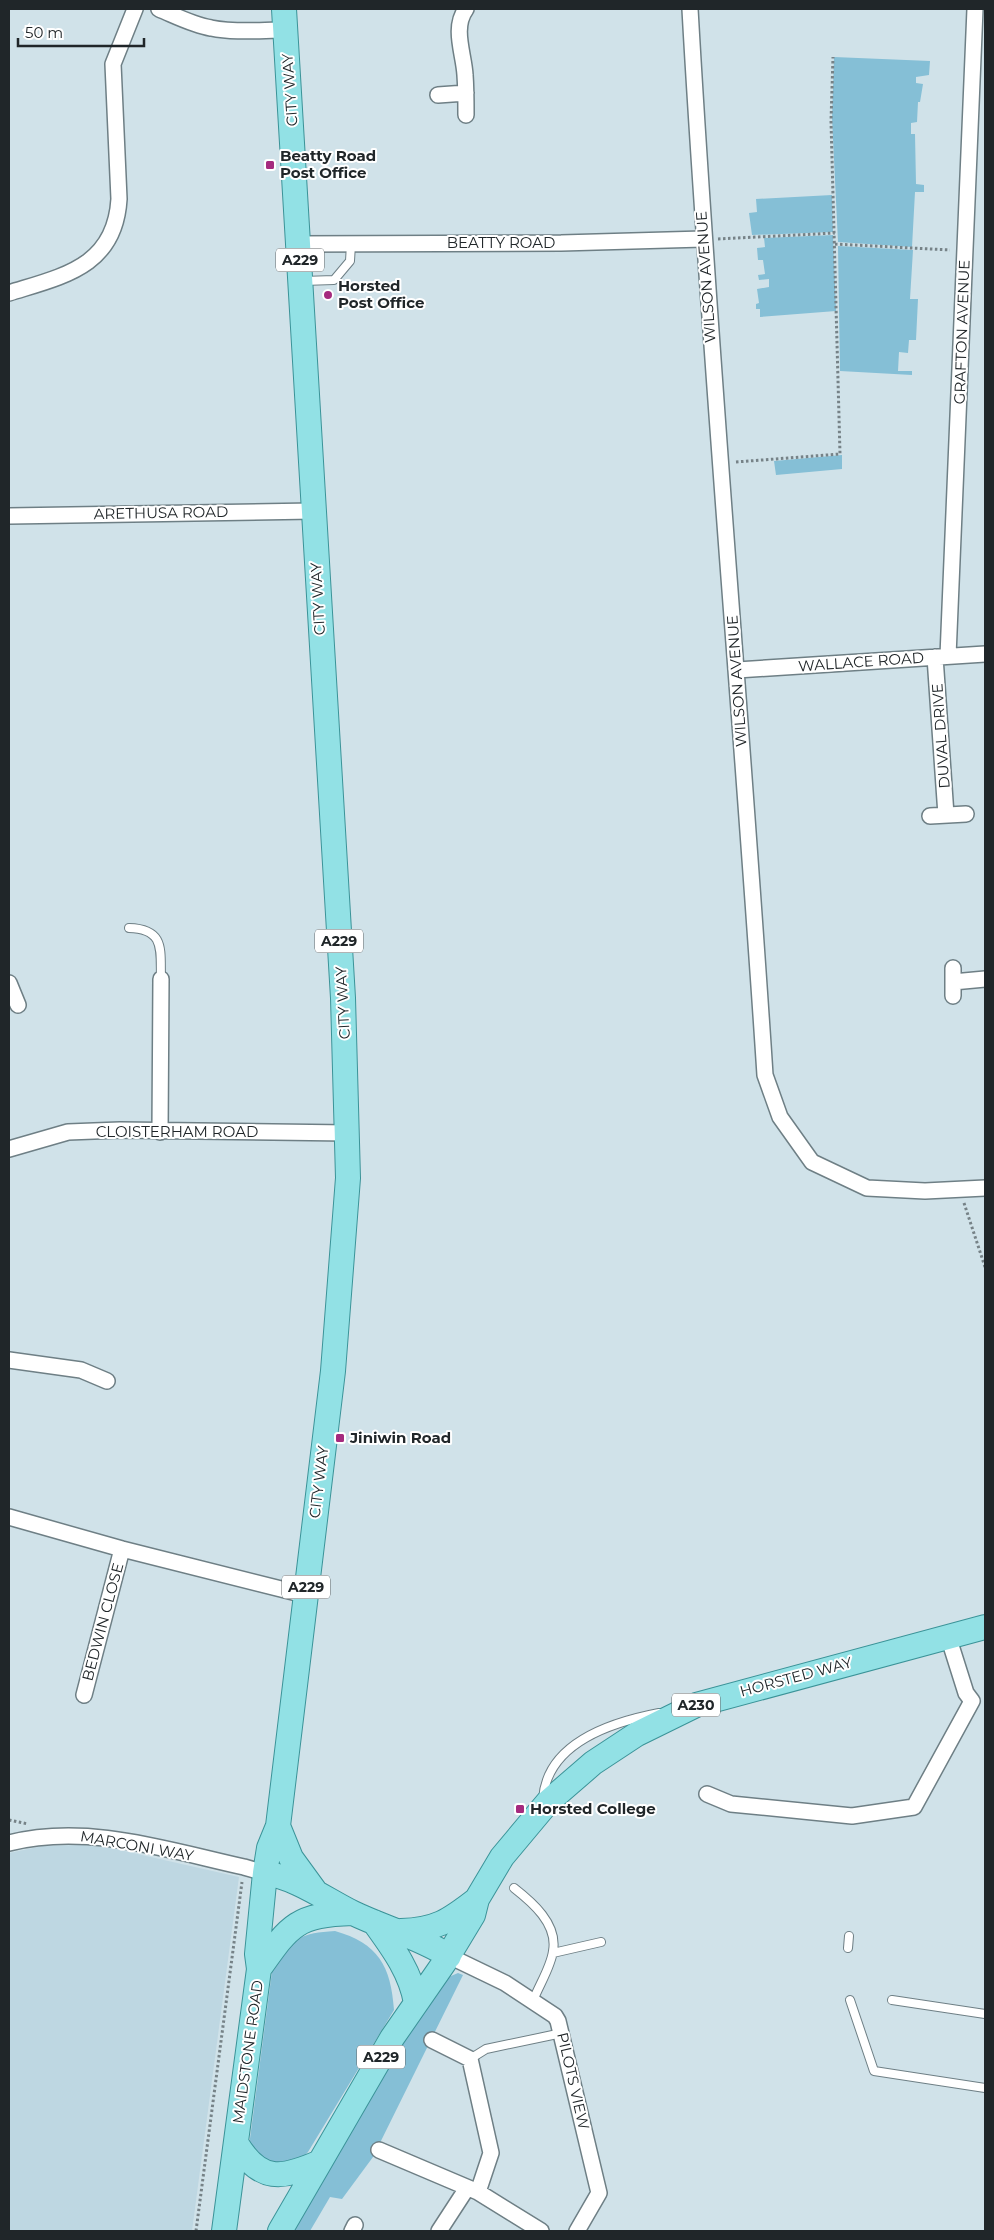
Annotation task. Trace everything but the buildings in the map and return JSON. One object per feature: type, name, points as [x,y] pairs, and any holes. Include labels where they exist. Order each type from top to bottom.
[{"type":"main road","name":"CITY WAY","points":[[265,1873],[269,1848],[278,1826],[340,1305],[346,1220],[348,1133],[342,988],[313,511],[300,244],[285,19]]},
{"type":"main road","name":"HORSTED WAY","points":[[449,1956],[473,1915],[477,1899],[502,1857],[542,1809],[593,1763],[637,1734],[696,1705],[985,1627]]},
{"type":"main road","points":[[278,1826],[291,1858],[315,1891]]},
{"type":"main road","points":[[265,1873],[275,1875],[315,1891],[363,1917],[433,1946],[449,1956]]},
{"type":"main road","name":"MAIDSTONE ROAD","points":[[224,2231],[259,1969],[257,1954],[265,1873]]},
{"type":"main road","points":[[397,1931],[436,1927],[448,1921],[477,1899]]},
{"type":"main road","points":[[259,1969],[283,1935],[300,1921],[325,1914],[363,1917],[402,1963],[414,1990],[416,2003]]},
{"type":"main road","name":"A229","points":[[280,2231],[396,2032],[449,1956]]},
{"type":"main road","points":[[236,2143],[244,2158],[258,2169],[274,2174],[287,2175],[320,2162]]},
{"type":"street","points":[[9,293],[65,275],[87,264],[102,250],[112,236],[118,218],[119,199],[113,64],[135,9]]},
{"type":"street","points":[[159,9],[186,21],[211,28],[235,31],[285,19]]},
{"type":"street","points":[[466,9],[459,26],[466,93],[466,115]]},
{"type":"street","name":"WILSON AVENUE","points":[[690,9],[703,240],[737,670],[765,1075],[780,1117],[812,1162],[867,1188],[926,1191],[985,1188]]},
{"type":"street","name":"GRAFTON AVENUE","points":[[941,656],[965,251],[975,9]]},
{"type":"street","points":[[438,95],[466,93]]},
{"type":"street","name":"BEATTY ROAD","points":[[300,244],[703,240]]},
{"type":"street","name":"ARETHUSA ROAD","points":[[9,516],[313,511]]},
{"type":"street","name":"WALLACE ROAD","points":[[737,670],[985,654]]},
{"type":"street","name":"DUVAL DRIVE","points":[[941,656],[946,815]]},
{"type":"street","points":[[930,816],[966,814]]},
{"type":"street","points":[[953,982],[985,979]]},
{"type":"street","points":[[160,1132],[161,980]]},
{"type":"street","points":[[9,983],[18,1005]]},
{"type":"street","name":"CLOISTERHAM ROAD","points":[[9,1149],[68,1132],[348,1133]]},
{"type":"street","points":[[9,1360],[81,1370],[108,1380]]},
{"type":"street","points":[[9,1517],[122,1550],[305,1595]]},
{"type":"street","name":"BEDWIN CLOSE","points":[[84,1695],[122,1550]]},
{"type":"street","points":[[707,1794],[731,1804],[852,1816],[914,1807],[979,1702],[966,1693],[948,1636]]},
{"type":"street","name":"MARCONI WAY","points":[[9,1843],[50,1835],[96,1836],[265,1873]]},
{"type":"street","name":"PILOTS VIEW","points":[[449,1956],[499,1980],[555,2016],[562,2032],[599,2193],[576,2231]]},
{"type":"street","points":[[432,2040],[470,2059],[491,2153],[472,2190],[439,2231]]},
{"type":"street","points":[[379,2150],[472,2190],[541,2231]]},
{"type":"lane","points":[[302,281],[334,280],[350,262],[351,244]]},
{"type":"lane","points":[[129,928],[143,928],[157,937],[160,943],[161,980]]},
{"type":"lane","points":[[514,1888],[536,1906],[548,1925],[554,1943],[553,1953],[533,2001]]},
{"type":"lane","points":[[848,1948],[849,1936]]},
{"type":"lane","points":[[553,1953],[601,1942]]},
{"type":"lane","points":[[850,2000],[874,2071],[985,2088]]},
{"type":"lane","points":[[892,2000],[985,2014]]},
{"type":"lane","points":[[470,2059],[486,2050],[562,2032]]},
{"type":"path","points":[[720,464],[840,454],[831,121],[833,57]]},
{"type":"path","points":[[703,240],[835,233]]},
{"type":"path","points":[[835,244],[965,251]]},
{"type":"path","points":[[959,1189],[985,1267]]},
{"type":"path","points":[[196,2231],[242,1881]]},
{"type":"shaded area","points":[[834,57],[930,61],[929,75],[916,77],[916,83],[923,84],[920,102],[918,102],[917,122],[911,123],[911,134],[915,134],[916,184],[924,185],[924,192],[915,192],[912,247],[838,242],[832,118]]},
{"type":"shaded area","points":[[832,195],[833,232],[752,235],[749,213],[757,212],[756,199]]},
{"type":"shaded area","points":[[833,235],[836,311],[760,317],[760,309],[756,309],[756,304],[759,303],[757,289],[769,287],[769,279],[759,280],[758,275],[765,274],[763,260],[758,260],[757,248],[765,247],[764,238]]},
{"type":"shaded area","points":[[838,246],[913,250],[910,299],[918,299],[916,340],[909,340],[908,353],[899,352],[898,371],[912,371],[912,375],[840,371]]},
{"type":"shaded area","points":[[842,455],[842,469],[776,475],[774,461]]},
{"type":"shaded area","points":[[82,1845],[111,1848],[239,1877],[192,2231],[9,2231],[9,1853],[43,1846]]},
{"type":"shaded area","points":[[335,1931],[362,1942],[379,1959],[390,1981],[394,2010],[308,2152],[298,2162],[270,2165],[249,2146],[273,1964],[287,1948],[306,1935]]},
{"type":"shaded area","points":[[458,1973],[463,1975],[373,2157],[342,2199],[330,2197],[310,2231],[294,2231],[403,2040],[444,1979]]},
{"type":"place","name":"Beatty Road Post Office","points":[[270,165]]},
{"type":"place","name":"Horsted Post Office","points":[[328,295]]},
{"type":"place","name":"Jiniwin Road","points":[[340,1438]]},
{"type":"place","name":"Horsted College","points":[[520,1809]]}]
